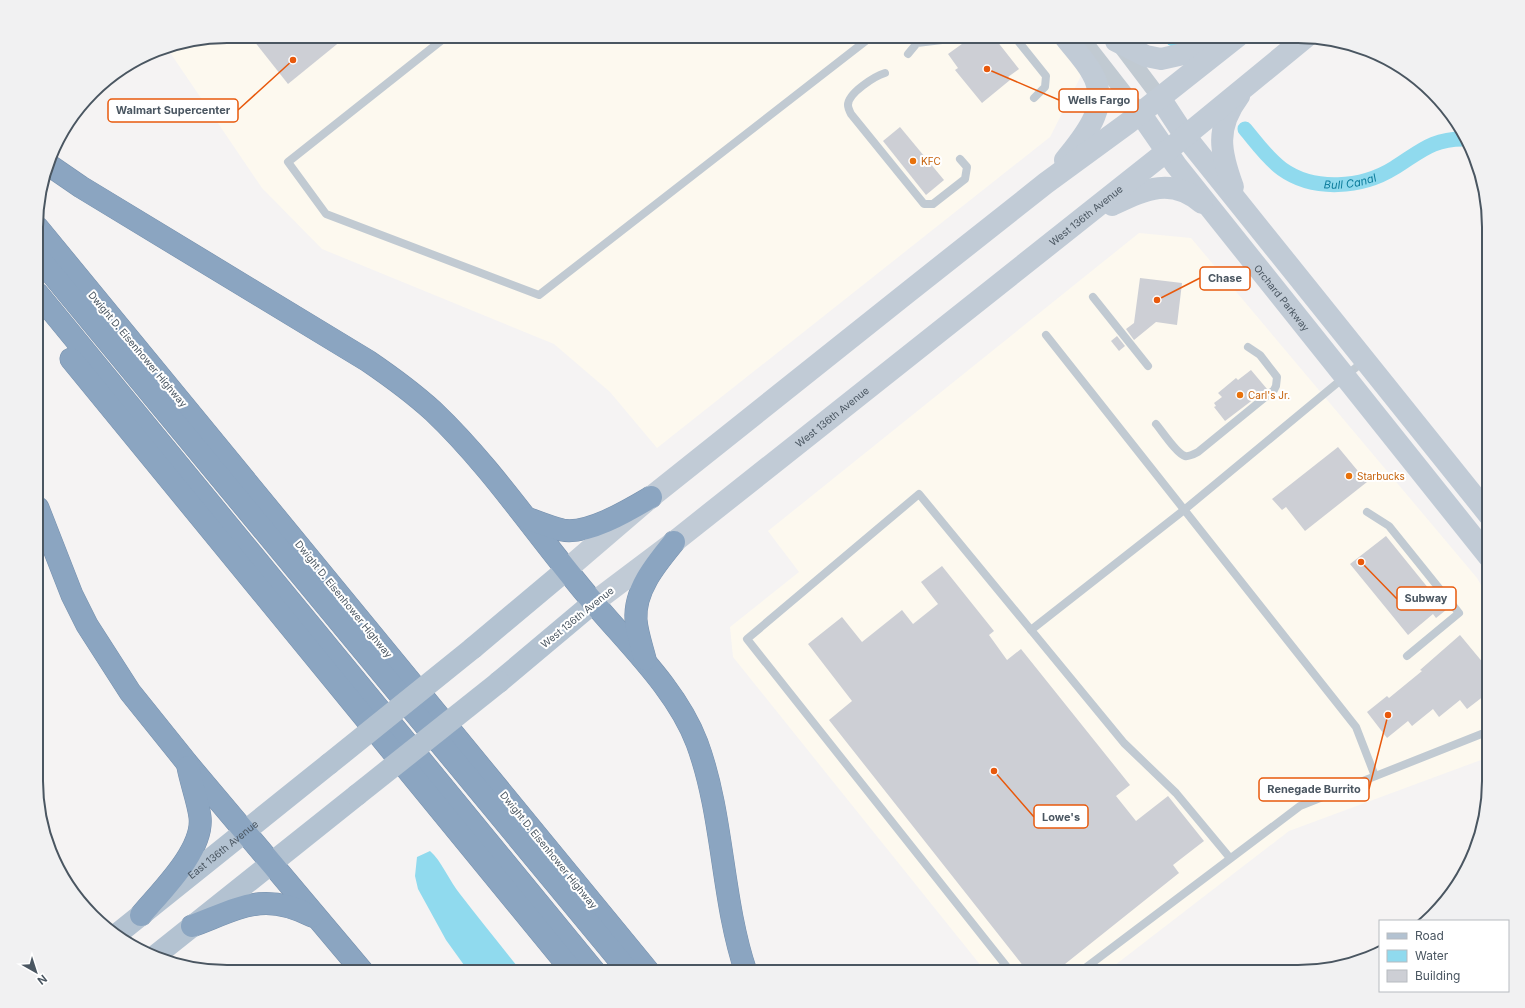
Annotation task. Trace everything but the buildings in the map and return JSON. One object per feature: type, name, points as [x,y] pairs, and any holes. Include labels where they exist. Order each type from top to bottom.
[{"type":"highway","points":[[53,168],[81,187],[368,361],[403,385],[433,411],[462,441],[527,518],[566,570],[646,664],[675,701],[697,742],[711,790],[736,943],[744,965]]},
{"type":"highway","name":"Dwight D. Eisenhower Highway","points":[[43,234],[643,965]]},
{"type":"highway","points":[[43,263],[623,965]]},
{"type":"highway","points":[[43,300],[589,965]]},
{"type":"highway","points":[[43,324],[567,965]]},
{"type":"highway","points":[[527,518],[563,530],[579,529],[599,524],[632,509],[651,497]]},
{"type":"highway","points":[[43,521],[72,595],[87,625],[130,692],[187,764],[357,965]]},
{"type":"highway","points":[[646,664],[636,620],[639,600],[650,574],[674,542]]},
{"type":"highway","points":[[141,915],[191,854],[198,839],[200,818],[187,764]]},
{"type":"highway","points":[[192,926],[236,909],[264,902],[284,904],[318,918]]},
{"type":"main road","points":[[1046,183],[1082,140],[1093,122],[1098,103],[1098,86],[1092,73],[1069,43]]},
{"type":"main road","points":[[1123,43],[1146,56],[1160,59],[1209,50],[1225,43]]},
{"type":"main road","points":[[566,570],[651,497],[1046,183],[1160,98],[1229,43]]},
{"type":"main road","name":"West 136th Avenue","points":[[271,863],[499,682],[593,603],[674,542],[1185,136],[1299,43]]},
{"type":"main road","points":[[1237,200],[1224,159],[1221,140],[1232,105],[1247,85]]},
{"type":"main road","points":[[1160,98],[1185,136],[1482,506]]},
{"type":"main road","name":"Orchard Parkway","points":[[1140,113],[1166,151],[1482,548]]},
{"type":"main road","points":[[1078,221],[1144,190],[1163,187],[1187,192],[1216,214]]},
{"type":"main road","name":"East 136th Avenue","points":[[121,931],[473,648],[566,570]]},
{"type":"main road","points":[[160,952],[271,863]]},
{"type":"street","name":"Orchard Parkway","points":[[1085,43],[1140,113]]},
{"type":"street","points":[[1118,43],[1160,98]]},
{"type":"lane","points":[[438,43],[288,162],[326,214],[539,295],[863,43]]},
{"type":"lane","points":[[908,54],[917,44],[923,43]]},
{"type":"lane","points":[[1020,43],[1046,76],[1045,87],[1034,98]]},
{"type":"lane","points":[[885,73],[878,75],[856,91],[850,99],[848,106],[852,114],[924,204],[933,204],[966,179],[967,167],[960,159]]},
{"type":"lane","points":[[1093,297],[1148,366]]},
{"type":"lane","points":[[1046,335],[1356,727],[1375,776]]},
{"type":"lane","points":[[1156,424],[1180,452],[1185,456],[1191,455],[1198,452],[1274,390],[1277,377],[1260,355],[1248,347]]},
{"type":"lane","points":[[1031,630],[1184,510],[1366,360]]},
{"type":"lane","points":[[1005,965],[747,639],[919,494],[1124,744],[1176,793],[1230,858]]},
{"type":"lane","points":[[1367,512],[1389,526],[1459,613],[1407,656]]},
{"type":"lane","points":[[1089,965],[1300,806],[1482,733]]},
{"type":"shaded area","points":[[215,43],[1063,43],[1085,68],[1050,137],[657,448],[610,392],[554,344],[322,249],[262,188],[170,52],[180,49]]},
{"type":"shaded area","points":[[1139,233],[1191,238],[1477,578],[1482,587],[1482,760],[1289,831],[1115,965],[980,965],[733,657],[730,627],[799,572],[768,531]]},
{"type":"water","points":[[430,851],[434,855],[460,894],[516,965],[464,965],[446,940],[418,889],[415,876],[417,857]]},
{"type":"waterway","name":"Bull Canal","points":[[1245,129],[1267,155],[1282,169],[1308,181],[1338,185],[1368,180],[1394,168],[1427,147],[1444,141],[1459,139]]},
{"type":"place","name":"Walmart Supercenter","points":[[293,60]]},
{"type":"place","name":"Wells Fargo","points":[[987,69]]},
{"type":"place","name":"KFC","points":[[913,161]]},
{"type":"place","name":"Chase","points":[[1157,300]]},
{"type":"place","name":"Carl's Jr.","points":[[1240,395]]},
{"type":"place","name":"Starbucks","points":[[1349,476]]},
{"type":"place","name":"Subway","points":[[1361,562]]},
{"type":"place","name":"Renegade Burrito","points":[[1388,715]]},
{"type":"place","name":"Lowe's","points":[[994,771]]}]
